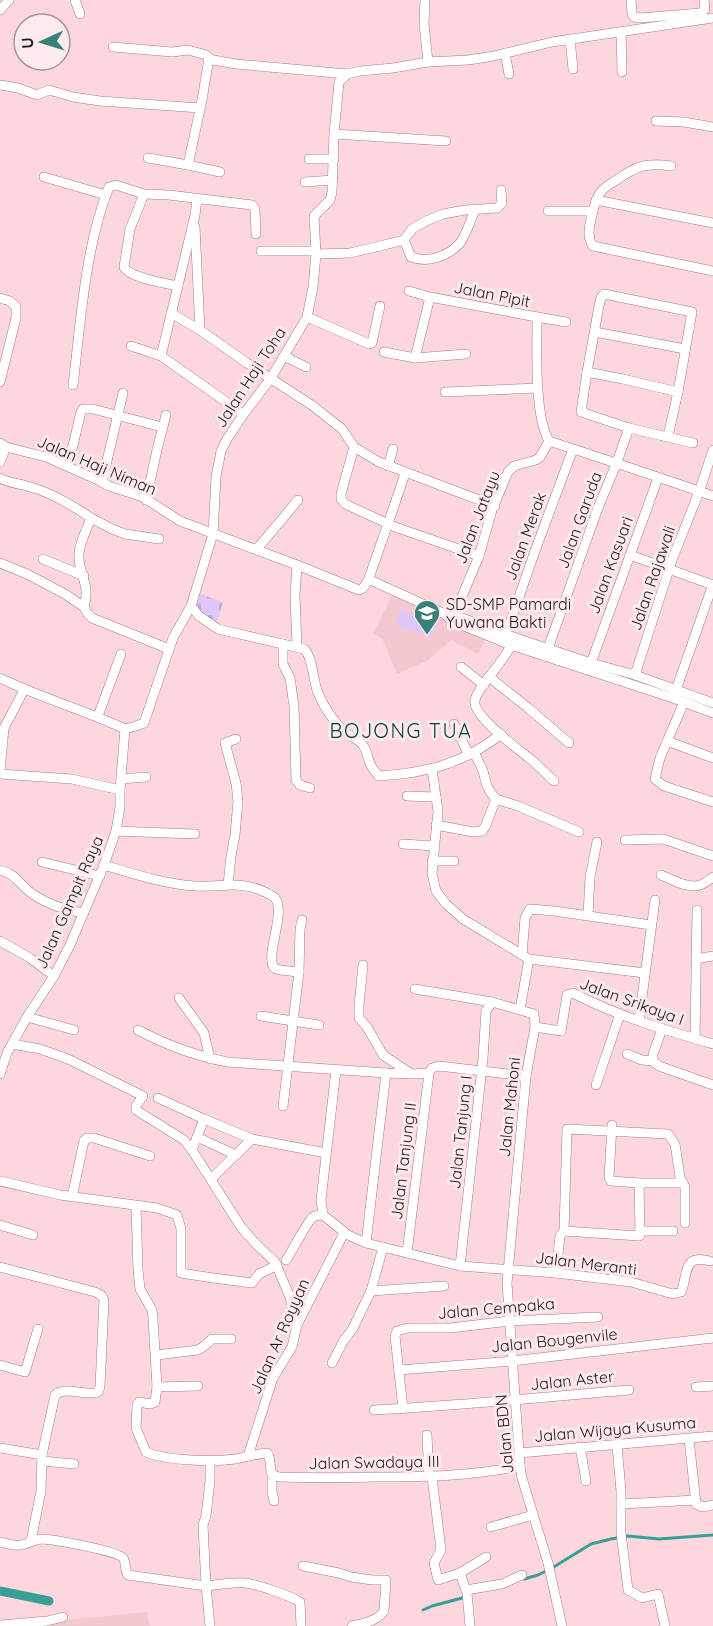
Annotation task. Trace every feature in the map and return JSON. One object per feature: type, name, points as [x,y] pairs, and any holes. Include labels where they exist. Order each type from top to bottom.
[{"type":"street","points":[[0,10],[9,0]]},
{"type":"street","points":[[75,0],[80,14]]},
{"type":"street","points":[[424,0],[428,62]]},
{"type":"street","points":[[631,0],[632,14],[634,18],[639,18],[701,13],[705,9],[704,0]]},
{"type":"street","points":[[113,47],[168,52],[188,50],[206,55],[208,58],[236,64],[347,74],[428,62],[468,60],[552,42],[713,18]]},
{"type":"street","points":[[621,32],[622,72]]},
{"type":"street","points":[[570,39],[573,69]]},
{"type":"street","points":[[505,53],[509,74]]},
{"type":"street","points":[[188,165],[208,58]]},
{"type":"street","name":"Jalan Haji Toha","points":[[125,729],[144,723],[173,638],[191,606],[213,534],[216,477],[221,451],[243,415],[271,378],[307,317],[316,253],[314,216],[330,200],[332,192],[339,82],[347,74]]},
{"type":"street","points":[[0,85],[18,88],[37,95],[49,90],[100,101],[200,108]]},
{"type":"street","points":[[656,121],[684,122],[713,127]]},
{"type":"street","points":[[334,134],[446,141]]},
{"type":"street","points":[[148,158],[220,172]]},
{"type":"street","points":[[309,159],[333,159]]},
{"type":"street","points":[[671,166],[645,164],[600,192],[588,231],[591,244],[713,271]]},
{"type":"street","points":[[44,177],[106,195]]},
{"type":"street","points":[[305,182],[333,180]]},
{"type":"street","points":[[73,385],[87,273],[96,228],[109,187],[116,184],[144,194],[252,205],[255,209],[256,234]]},
{"type":"street","points":[[261,251],[350,253],[404,240],[412,229],[443,214],[500,207],[501,190]]},
{"type":"street","points":[[144,194],[130,230],[123,267],[125,271],[136,276],[178,286]]},
{"type":"street","points":[[160,356],[197,199]]},
{"type":"street","points":[[596,200],[713,223]]},
{"type":"street","points":[[404,240],[411,257],[424,261],[435,258],[460,244],[475,210]]},
{"type":"street","points":[[548,211],[593,212]]},
{"type":"street","points":[[195,215],[200,330]]},
{"type":"street","name":"Jalan Pipit","points":[[409,291],[537,317],[538,388],[542,425],[549,441]]},
{"type":"street","points":[[668,436],[692,314],[690,311],[603,294],[581,412],[629,428],[693,443]]},
{"type":"street","points":[[415,358],[430,297]]},
{"type":"street","points":[[0,298],[10,301],[16,307],[16,318],[0,382]]},
{"type":"street","points":[[307,317],[369,344],[372,343],[380,306]]},
{"type":"street","points":[[171,313],[200,330],[331,419],[342,429],[354,447],[388,466],[495,506]]},
{"type":"street","points":[[537,317],[566,322]]},
{"type":"street","points":[[595,332],[685,349]]},
{"type":"street","points":[[131,346],[160,356],[243,415]]},
{"type":"street","points":[[384,352],[415,358],[466,354]]},
{"type":"street","points":[[284,356],[306,367]]},
{"type":"street","points":[[587,372],[678,392]]},
{"type":"street","points":[[445,392],[538,388]]},
{"type":"street","points":[[102,482],[123,393]]},
{"type":"street","points":[[68,466],[81,412],[84,409],[162,427]]},
{"type":"street","points":[[146,500],[166,415]]},
{"type":"street","name":"Jalan Garuda","points":[[547,652],[594,518],[629,428]]},
{"type":"street","points":[[549,441],[713,496]]},
{"type":"street","name":"Jalan Jatayu","points":[[453,618],[508,472],[514,466],[540,457],[549,441]]},
{"type":"street","points":[[0,462],[3,445]]},
{"type":"street","name":"Jalan Haji Niman","points":[[3,445],[46,457],[146,500],[180,521],[359,590],[370,580]]},
{"type":"street","points":[[354,447],[341,494],[341,499],[345,504],[389,524],[478,556]]},
{"type":"street","points":[[388,466],[393,449]]},
{"type":"street","name":"Jalan Merak","points":[[505,633],[573,449]]},
{"type":"street","name":"Jalan Rajawali","points":[[635,675],[670,568],[713,450]]},
{"type":"street","points":[[405,473],[370,580],[453,618],[514,642],[713,704]]},
{"type":"street","name":"Jalan Kasuari","points":[[591,663],[658,478]]},
{"type":"street","points":[[0,480],[28,486],[54,496],[91,518],[125,534],[159,539]]},
{"type":"street","points":[[257,549],[298,500]]},
{"type":"street","points":[[84,607],[87,589],[78,556],[91,518]]},
{"type":"street","points":[[630,555],[713,585],[675,694]]},
{"type":"street","points":[[43,559],[84,576]]},
{"type":"street","points":[[0,563],[65,594],[84,607],[92,618],[169,649]]},
{"type":"street","points":[[297,565],[295,595],[297,646]]},
{"type":"street","points":[[191,606],[218,629],[297,646],[308,652],[313,679],[324,706],[339,726],[364,747],[370,767],[379,776],[444,766],[472,754],[501,734]]},
{"type":"street","points":[[453,618],[505,633],[514,642]]},
{"type":"street","points":[[514,642],[476,695],[474,702],[476,710],[516,749],[554,781]]},
{"type":"street","points":[[283,644],[283,664],[290,678],[294,706],[296,780],[300,785],[310,788]]},
{"type":"street","points":[[547,652],[635,675],[675,694],[684,702],[713,713]]},
{"type":"street","points":[[98,716],[120,654]]},
{"type":"street","points":[[461,667],[527,706],[569,743]]},
{"type":"street","points":[[0,678],[24,690],[98,716],[125,729]]},
{"type":"street","points":[[24,690],[4,728],[0,772],[72,779],[120,790]]},
{"type":"street","points":[[684,702],[660,758],[655,779],[664,786],[713,802]]},
{"type":"street","points":[[454,724],[483,771],[491,793],[496,799],[579,832]]},
{"type":"street","name":"Jalan Gampit Raya","points":[[0,1074],[12,1044],[54,976],[104,865],[116,831],[120,807],[125,729]]},
{"type":"street","points":[[228,885],[238,801],[236,783],[225,743],[236,740]]},
{"type":"street","points":[[667,741],[713,758]]},
{"type":"street","points":[[432,769],[438,811],[432,873],[436,891],[442,900],[463,920],[525,957],[645,973]]},
{"type":"street","points":[[121,779],[146,777]]},
{"type":"street","points":[[407,796],[436,797]]},
{"type":"street","points":[[436,825],[473,832],[482,831],[496,799]]},
{"type":"street","points":[[116,831],[195,834]]},
{"type":"street","points":[[625,840],[663,839],[713,856]]},
{"type":"street","points":[[588,915],[590,877],[597,842]]},
{"type":"street","points":[[403,844],[434,846]]},
{"type":"street","points":[[432,861],[454,861]]},
{"type":"street","points":[[42,862],[100,876]]},
{"type":"street","points":[[104,865],[143,877],[194,886],[241,884],[275,897],[279,907],[279,918],[272,963],[277,969],[299,972]]},
{"type":"street","points":[[0,870],[12,874],[32,894],[44,901],[61,909],[83,913]]},
{"type":"street","points":[[661,874],[676,882],[692,886],[700,885],[713,877]]},
{"type":"street","points":[[639,1020],[655,900]]},
{"type":"street","points":[[520,1010],[525,957],[525,918],[530,909],[651,925]]},
{"type":"street","points":[[695,1039],[697,910]]},
{"type":"street","points":[[283,1106],[299,972],[302,921]]},
{"type":"street","points":[[0,941],[30,958],[54,976]]},
{"type":"street","points":[[696,959],[713,956]]},
{"type":"street","points":[[363,965],[359,1018],[382,1055],[412,1074]]},
{"type":"street","points":[[415,989],[492,1002],[534,1014],[535,1027]]},
{"type":"street","name":"Jalan Srikaya I","points":[[535,1027],[561,1031],[566,999],[569,993],[573,993],[620,1014],[713,1044]]},
{"type":"street","points":[[179,998],[204,1034],[210,1059]]},
{"type":"street","name":"Jalan Tanjung I","points":[[460,1266],[482,1072],[486,1011],[492,1002]]},
{"type":"street","points":[[596,1085],[620,1014]]},
{"type":"street","points":[[261,1016],[319,1025]]},
{"type":"street","points":[[27,1017],[74,1030]]},
{"type":"street","name":"Jalan Mahoni","points":[[507,1270],[526,1076],[535,1027]]},
{"type":"street","points":[[653,1061],[653,1054],[662,1029]]},
{"type":"street","points":[[138,1030],[158,1041],[210,1059],[227,1062],[287,1068],[412,1074],[429,1073],[432,1068],[439,1066],[526,1076]]},
{"type":"street","points":[[12,1044],[40,1049],[68,1059],[142,1096],[136,1110],[184,1140],[241,1227],[277,1265],[290,1297],[297,1325]]},
{"type":"street","points":[[627,1054],[642,1060],[653,1061],[659,1066],[713,1085]]},
{"type":"street","points":[[286,1260],[308,1222],[314,1216],[323,1215],[321,1200],[336,1070]]},
{"type":"street","points":[[366,1243],[386,1073]]},
{"type":"street","name":"Jalan Tanjung II","points":[[406,1253],[429,1073]]},
{"type":"street","points":[[158,1098],[252,1140],[326,1153]]},
{"type":"street","points":[[192,1150],[204,1119]]},
{"type":"street","points":[[612,1128],[609,1178],[611,1181],[683,1183]]},
{"type":"street","points":[[556,1274],[560,1236],[564,1231],[567,1130],[612,1128],[669,1134],[675,1144],[680,1177],[686,1191],[685,1223]]},
{"type":"street","points":[[197,1137],[236,1155]]},
{"type":"street","points":[[72,1197],[84,1142],[87,1138],[94,1138],[150,1156]]},
{"type":"street","points":[[211,1179],[252,1140]]},
{"type":"street","points":[[0,1181],[72,1197],[157,1208],[177,1215],[181,1228],[181,1273],[252,1282],[259,1274],[277,1265]]},
{"type":"street","points":[[564,1231],[636,1237],[640,1235],[639,1183]]},
{"type":"street","points":[[136,1206],[140,1289],[152,1310],[156,1355],[155,1402],[150,1404],[139,1402],[137,1405],[136,1428],[146,1452],[161,1456],[210,1460],[269,1454],[274,1501]]},
{"type":"street","name":"Jalan Meranti","points":[[323,1215],[344,1233],[366,1243],[460,1266],[631,1282],[673,1294],[681,1292],[684,1287],[688,1266],[691,1262],[710,1261]]},
{"type":"street","points":[[0,1225],[33,1235]]},
{"type":"street","points":[[640,1231],[673,1231]]},
{"type":"street","name":"Jalan Ar Royyan","points":[[248,1456],[273,1378],[292,1347],[297,1325],[344,1233]]},
{"type":"street","points":[[332,1363],[352,1330],[371,1291],[383,1247]]},
{"type":"street","points":[[0,1268],[95,1292],[104,1300],[100,1387],[94,1394],[63,1390],[56,1392],[42,1458],[41,1491],[31,1541]]},
{"type":"street","name":"Jalan BDN","points":[[507,1270],[520,1466],[549,1568],[562,1626]]},
{"type":"street","points":[[371,1291],[444,1286]]},
{"type":"street","name":"Jalan Cempaka","points":[[399,1370],[395,1336],[397,1331],[408,1328],[451,1328],[509,1321],[598,1317]]},
{"type":"street","points":[[0,1365],[25,1372],[38,1329]]},
{"type":"street","name":"Jalan Bougenvile","points":[[399,1370],[512,1361],[713,1338]]},
{"type":"street","points":[[156,1355],[198,1350],[212,1339],[231,1339]]},
{"type":"street","points":[[399,1370],[403,1409]]},
{"type":"street","points":[[157,1387],[198,1386]]},
{"type":"street","points":[[696,1387],[713,1386]]},
{"type":"street","name":"Jalan Aster","points":[[374,1410],[516,1401],[628,1390]]},
{"type":"street","points":[[427,1436],[441,1550],[434,1563],[436,1576],[438,1580],[460,1573],[486,1557]]},
{"type":"street","name":"Jalan Wijaya Kusuma","points":[[519,1453],[713,1436]]},
{"type":"street","points":[[688,1439],[696,1504],[699,1506],[713,1505]]},
{"type":"street","points":[[617,1445],[622,1537],[628,1590],[642,1598],[658,1594],[664,1626]]},
{"type":"street","points":[[580,1447],[586,1481]]},
{"type":"street","points":[[0,1448],[74,1464]]},
{"type":"street","points":[[210,1460],[210,1480],[203,1525],[210,1626]]},
{"type":"street","name":"Jalan Swadaya III","points":[[272,1474],[279,1477],[328,1479],[431,1477],[520,1466]]},
{"type":"street","points":[[621,1504],[696,1500]]},
{"type":"street","points":[[491,1527],[533,1515]]},
{"type":"street","points":[[0,1542],[18,1545],[44,1539],[54,1540],[119,1555],[124,1560],[125,1572],[134,1577],[206,1586],[248,1583],[300,1602],[301,1626]]},
{"type":"street","points":[[303,1566],[351,1577],[386,1580],[386,1607],[382,1615],[352,1626]]},
{"type":"street","points":[[460,1573],[467,1593],[470,1626]]},
{"type":"street","points":[[467,1593],[501,1584],[522,1575]]},
{"type":"street","points":[[0,1625],[46,1621],[63,1617]]},
{"type":"shaded area","name":"SD-SMP Pamardi Yuwana Bakti","points":[[393,593],[485,640],[478,654],[451,640],[427,661],[397,674],[382,638],[373,634]]},
{"type":"shaded area","points":[[147,1612],[150,1626],[46,1626],[46,1622]]},
{"type":"green space","points":[[200,594],[223,602],[217,622],[198,609],[197,600]]},
{"type":"green space","points":[[401,609],[437,622],[431,637],[396,625]]},
{"type":"waterway","points":[[524,1579],[552,1568],[591,1544],[611,1539],[628,1536],[659,1539],[713,1535]]},
{"type":"waterway","points":[[0,1591],[49,1601]]},
{"type":"waterway","points":[[423,1610],[466,1595]]},
{"type":"place","name":"SD-SMP Pamardi Yuwana Bakti","points":[[427,636]]},
{"type":"district","name":"BOJONG TUA","points":[[401,730]]}]
